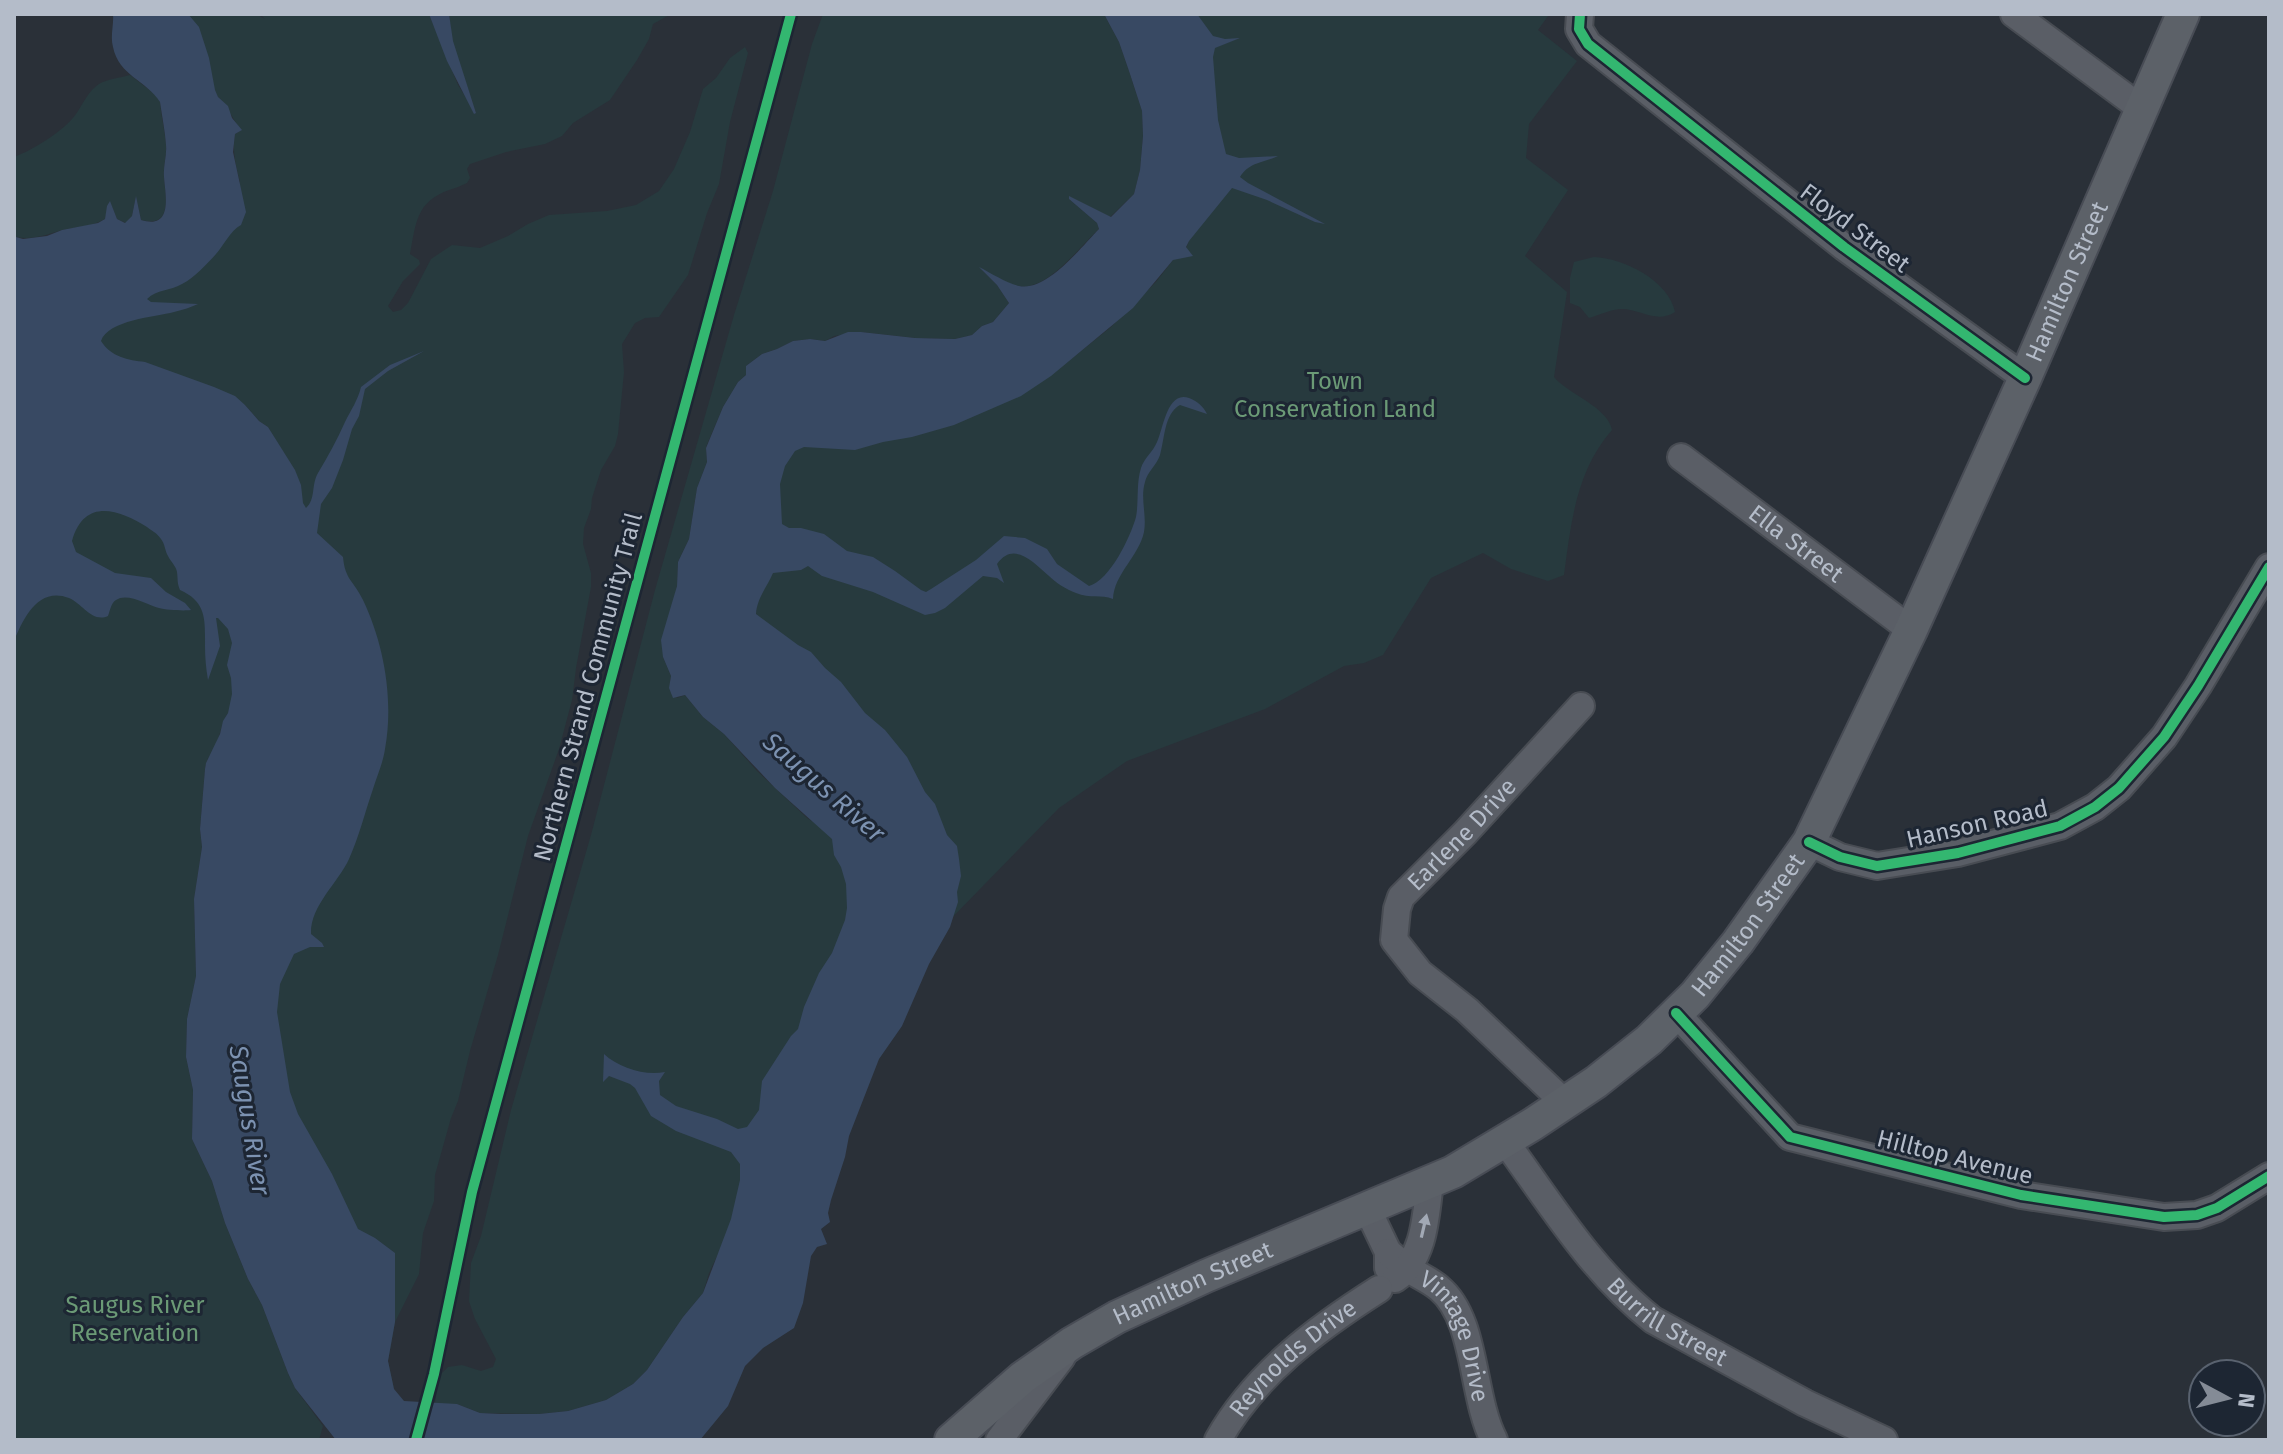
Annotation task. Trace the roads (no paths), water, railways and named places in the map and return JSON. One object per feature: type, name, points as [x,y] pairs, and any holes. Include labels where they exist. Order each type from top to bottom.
[{"type":"main road","name":"Hamilton Street","points":[[951,1440],[1022,1378],[1072,1343],[1140,1306],[1453,1172],[1505,1141],[1596,1082],[1649,1040],[1695,995],[1738,942],[1809,842],[1911,630],[2025,378],[2183,14]]},
{"type":"street","name":"Floyd Street","points":[[1580,14],[1579,29],[1588,44],[1844,247],[2025,378]]},
{"type":"street","points":[[2014,14],[2142,109]]},
{"type":"street","name":"Ella Street","points":[[1681,457],[1911,630]]},
{"type":"street","name":"Hanson Road","points":[[1809,842],[1840,857],[1877,866],[1958,853],[2031,834],[2060,826],[2095,807],[2119,788],[2164,737],[2269,567]]},
{"type":"street","name":"Earlene Drive","points":[[1565,1103],[1467,1010],[1420,973],[1394,940],[1401,897],[1465,833],[1581,706]]},
{"type":"street","name":"Hilltop Avenue","points":[[1676,1013],[1790,1137],[2021,1195],[2138,1215],[2197,1215],[2217,1208],[2269,1176]]},
{"type":"street","name":"Burrill Street","points":[[1505,1141],[1591,1259],[1631,1302],[1653,1320],[1805,1403],[1884,1440]]},
{"type":"street","name":"Reynolds Drive","points":[[1218,1440],[1246,1399],[1286,1356],[1330,1320],[1379,1289],[1386,1273],[1398,1260],[1417,1251],[1430,1181]]},
{"type":"street","points":[[1367,1208],[1398,1260]]},
{"type":"street","name":"Vintage Drive","points":[[1398,1260],[1440,1288],[1455,1308],[1469,1347],[1482,1411],[1494,1440]]},
{"type":"street","points":[[999,1440],[1072,1343]]},
{"type":"water","name":"Saugus River","points":[[113,14],[188,14],[199,27],[215,90],[242,130],[235,134],[233,152],[246,212],[241,225],[196,275],[147,299],[151,302],[198,304],[113,328],[101,341],[105,346],[120,357],[145,362],[235,396],[268,427],[295,470],[306,508],[316,478],[361,387],[390,365],[424,351],[388,371],[365,389],[343,460],[332,488],[321,504],[317,533],[343,557],[348,576],[363,600],[377,635],[388,692],[388,730],[384,754],[353,851],[320,904],[312,924],[311,934],[324,947],[310,947],[294,954],[280,984],[277,1012],[290,1092],[298,1114],[358,1229],[395,1253],[395,1322],[388,1361],[394,1389],[404,1401],[457,1404],[480,1413],[568,1411],[606,1400],[633,1384],[647,1370],[703,1293],[731,1219],[740,1180],[740,1164],[731,1152],[676,1131],[651,1116],[630,1084],[609,1076],[603,1082],[604,1054],[633,1070],[665,1072],[659,1081],[660,1095],[676,1106],[738,1129],[747,1127],[759,1110],[762,1081],[798,1029],[804,1007],[845,920],[846,884],[834,855],[832,839],[775,788],[685,695],[673,698],[669,688],[671,676],[663,657],[661,640],[677,586],[678,562],[689,539],[697,488],[707,462],[706,448],[723,407],[738,382],[746,375],[746,366],[762,354],[793,341],[825,341],[848,332],[955,339],[972,335],[993,322],[1009,303],[979,267],[1014,285],[1030,286],[1052,275],[1074,256],[1099,229],[1097,223],[1069,196],[1111,217],[1134,194],[1140,170],[1142,111],[1119,42],[1104,14],[1197,14],[1213,36],[1240,38],[1215,48],[1213,57],[1218,120],[1226,154],[1239,158],[1278,156],[1252,166],[1240,177],[1325,224],[1232,188],[1189,241],[1186,247],[1193,256],[1173,260],[1133,308],[1051,376],[1021,396],[954,425],[912,437],[855,450],[804,447],[795,451],[785,466],[780,484],[782,524],[824,534],[847,551],[873,557],[926,592],[976,560],[1004,536],[1025,538],[1047,549],[1057,564],[1089,586],[1112,567],[1129,536],[1136,517],[1141,468],[1157,442],[1171,405],[1182,397],[1189,398],[1200,404],[1207,414],[1180,405],[1171,414],[1160,455],[1145,482],[1144,532],[1118,581],[1113,599],[1072,591],[1024,556],[1010,554],[997,564],[1004,583],[997,578],[983,576],[945,608],[925,615],[873,592],[822,576],[808,566],[801,570],[773,573],[758,603],[756,614],[811,652],[907,757],[925,792],[935,804],[947,835],[957,846],[961,876],[958,902],[950,927],[929,964],[902,1026],[879,1059],[849,1136],[828,1213],[830,1222],[821,1229],[827,1244],[817,1247],[811,1256],[803,1303],[794,1328],[763,1348],[745,1366],[728,1406],[700,1440],[336,1440],[295,1388],[262,1305],[248,1279],[212,1181],[192,1139],[193,1090],[186,1057],[187,1019],[196,976],[194,899],[202,847],[200,829],[205,769],[228,713],[232,694],[227,665],[232,643],[228,629],[216,618],[220,646],[208,680],[203,613],[195,600],[180,590],[176,570],[162,541],[136,521],[103,511],[93,513],[77,527],[72,541],[76,552],[115,573],[151,578],[191,610],[162,609],[126,597],[114,601],[108,616],[97,617],[69,598],[49,597],[33,607],[14,641],[14,239],[47,236],[98,223],[105,219],[110,201],[117,219],[125,223],[132,216],[136,196],[141,220],[159,220],[165,208],[166,145],[160,102],[116,57],[112,43]]},
{"type":"water","points":[[429,14],[449,14],[453,41],[474,114],[447,61]]},
{"type":"park label","name":"Town Conservation Land","points":[[1335,395]]},
{"type":"park label","name":"Saugus River Reservation","points":[[135,1319]]}]
